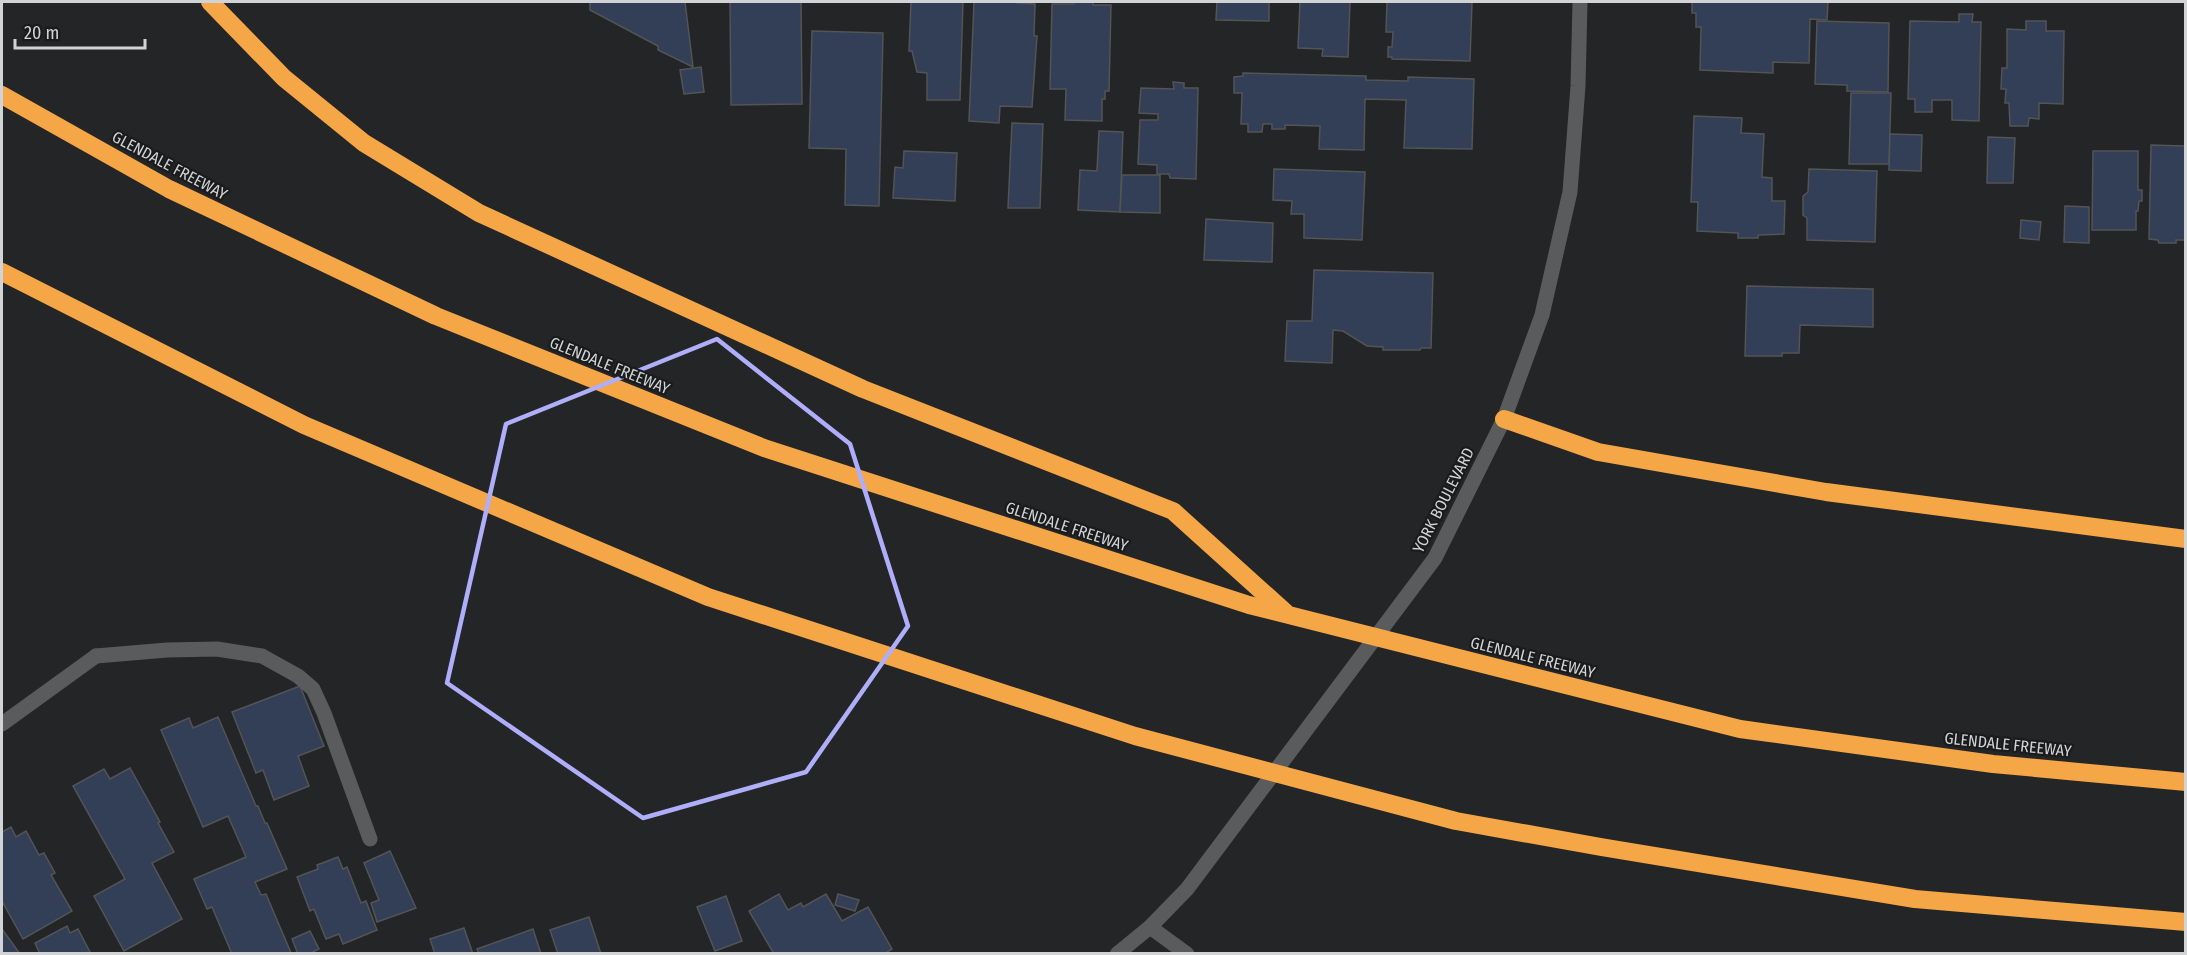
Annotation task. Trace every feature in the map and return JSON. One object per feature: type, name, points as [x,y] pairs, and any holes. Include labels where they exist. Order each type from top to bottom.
[{"type":"highway","points":[[210,2],[284,78],[364,143],[479,213],[863,389],[1173,511],[1288,615]]},
{"type":"highway","name":"GLENDALE FREEWAY","points":[[2,95],[169,189],[447,320],[764,448],[1249,605],[1740,729],[1993,764],[2186,782]]},
{"type":"highway","points":[[2,272],[304,424],[708,597],[1135,736],[1456,820],[1601,847],[1915,899],[2186,922]]},
{"type":"highway","points":[[1504,419],[1598,452],[1826,492],[2186,539]]},
{"type":"street","name":"YORK BOULEVARD","points":[[1117,954],[1150,927],[1186,889],[1435,558],[1504,419],[1542,315],[1570,192],[1578,87],[1580,2]]},
{"type":"street","points":[[2,724],[96,656],[167,650],[217,649],[262,656],[298,676],[313,690],[324,712],[370,839]]},
{"type":"street","points":[[1150,927],[1187,954]]},
{"type":"highlighted area","points":[[717,339],[850,444],[908,626],[806,772],[643,818],[447,683],[506,424]]},
{"type":"building","points":[[590,2],[685,2],[693,67],[658,50],[658,46],[590,10]]},
{"type":"building","points":[[730,2],[801,2],[802,104],[731,105]]},
{"type":"building","points":[[911,2],[963,2],[960,100],[927,100],[927,73],[917,72],[912,51],[909,51]]},
{"type":"building","points":[[974,2],[1035,4],[1034,36],[1037,36],[1032,107],[1000,106],[999,123],[969,121]]},
{"type":"building","points":[[1074,2],[1111,5],[1109,91],[1105,91],[1105,99],[1102,99],[1102,121],[1065,120],[1066,89],[1050,89],[1052,4],[1074,4]]},
{"type":"building","points":[[1217,2],[1269,2],[1269,21],[1216,20]]},
{"type":"building","points":[[1300,2],[1350,2],[1348,57],[1322,56],[1323,49],[1298,48]]},
{"type":"building","points":[[1387,2],[1472,2],[1470,61],[1392,59],[1388,57],[1388,47],[1392,47],[1393,32],[1386,32]]},
{"type":"building","points":[[1692,2],[1828,2],[1827,20],[1810,19],[1809,63],[1773,62],[1773,73],[1700,70],[1701,27],[1696,27],[1696,13],[1692,13]]},
{"type":"building","points":[[1959,14],[1973,14],[1972,22],[1981,22],[1979,121],[1952,120],[1952,100],[1932,100],[1932,112],[1915,112],[1915,99],[1908,99],[1910,21],[1959,22]]},
{"type":"building","points":[[1817,21],[1889,23],[1888,92],[1847,91],[1847,85],[1815,84]]},
{"type":"building","points":[[2026,21],[2046,21],[2046,31],[2064,31],[2063,104],[2039,103],[2039,119],[2029,118],[2028,126],[2010,126],[2009,103],[2005,103],[2006,89],[2001,89],[2002,68],[2007,68],[2007,29],[2026,30]]},
{"type":"building","points":[[812,31],[883,33],[879,206],[845,205],[846,149],[809,148]]},
{"type":"building","points":[[701,67],[704,92],[684,94],[680,70]]},
{"type":"building","points":[[1243,73],[1366,76],[1366,80],[1408,81],[1408,77],[1474,79],[1472,149],[1404,148],[1406,100],[1365,99],[1364,150],[1319,149],[1320,126],[1285,125],[1285,129],[1272,129],[1272,124],[1263,124],[1262,132],[1248,132],[1248,124],[1241,124],[1242,93],[1234,93],[1234,77],[1243,76]]},
{"type":"building","points":[[1173,82],[1184,83],[1184,88],[1198,88],[1196,179],[1170,178],[1169,174],[1157,174],[1157,165],[1138,164],[1140,120],[1158,120],[1158,114],[1139,113],[1141,88],[1174,89]]},
{"type":"building","points":[[1851,93],[1891,93],[1889,164],[1849,164]]},
{"type":"building","points":[[1694,116],[1742,118],[1741,133],[1764,134],[1762,177],[1772,178],[1772,201],[1785,201],[1784,234],[1738,238],[1738,233],[1697,231],[1698,202],[1691,202]]},
{"type":"building","points":[[1012,123],[1043,124],[1040,208],[1008,208]]},
{"type":"building","points":[[1099,131],[1123,132],[1120,212],[1078,210],[1080,170],[1097,171]]},
{"type":"building","points":[[1890,134],[1922,135],[1921,171],[1889,170]]},
{"type":"building","points":[[1988,137],[2015,138],[2013,183],[1987,183]]},
{"type":"building","points":[[2185,139],[2186,240],[2176,240],[2176,243],[2159,243],[2158,240],[2149,239],[2151,145],[2185,146]]},
{"type":"building","points":[[904,151],[957,153],[955,201],[893,198],[895,167],[903,168]]},
{"type":"building","points":[[2093,151],[2138,151],[2138,190],[2142,190],[2142,201],[2139,201],[2138,211],[2136,211],[2136,230],[2092,230]]},
{"type":"building","points":[[1274,169],[1365,172],[1362,240],[1304,238],[1304,214],[1291,214],[1292,201],[1273,200]]},
{"type":"building","points":[[1809,169],[1877,171],[1875,242],[1807,240],[1807,218],[1803,215],[1803,196],[1808,192]]},
{"type":"building","points":[[1122,175],[1160,175],[1160,213],[1120,212]]},
{"type":"building","points":[[2065,206],[2089,207],[2089,243],[2064,242]]},
{"type":"building","points":[[1206,219],[1273,223],[1272,262],[1204,260]]},
{"type":"building","points":[[2021,220],[2041,222],[2039,240],[2020,238]]},
{"type":"building","points":[[1314,270],[1433,273],[1431,348],[1383,350],[1383,347],[1367,346],[1343,331],[1333,330],[1332,363],[1285,361],[1287,321],[1312,321]]},
{"type":"building","points":[[1747,286],[1873,289],[1873,327],[1800,325],[1799,353],[1782,353],[1782,356],[1745,356]]},
{"type":"building","points":[[300,686],[324,746],[298,756],[309,786],[274,800],[263,770],[256,773],[232,712]]},
{"type":"building","points":[[218,717],[256,806],[267,823],[287,869],[255,882],[261,895],[266,894],[291,953],[289,954],[232,954],[212,907],[207,909],[194,879],[246,857],[228,816],[203,827],[161,730],[189,718],[193,728]]},
{"type":"building","points":[[130,768],[174,852],[152,863],[182,919],[124,951],[94,896],[125,879],[73,786],[104,769],[110,779]]},
{"type":"building","points":[[11,827],[16,837],[26,831],[39,855],[44,853],[55,873],[51,875],[72,911],[23,939],[2,901],[2,832]]},
{"type":"building","points":[[390,851],[416,908],[377,922],[371,903],[379,900],[364,863]]},
{"type":"building","points":[[338,857],[343,869],[347,867],[361,903],[366,901],[377,930],[343,944],[339,934],[326,939],[314,909],[310,911],[297,877],[318,869],[317,865]]},
{"type":"building","points":[[779,894],[788,910],[801,903],[803,907],[826,894],[842,921],[868,907],[892,949],[884,954],[774,954],[749,911]]},
{"type":"building","points":[[838,894],[859,900],[855,911],[835,905]]},
{"type":"building","points":[[726,896],[742,941],[715,951],[697,907]]},
{"type":"building","points":[[589,917],[601,954],[558,954],[550,930]]},
{"type":"building","points":[[67,926],[70,933],[78,929],[91,954],[40,954],[35,943]]},
{"type":"building","points":[[464,928],[473,954],[435,954],[430,939]]},
{"type":"building","points":[[2,929],[20,954],[2,954]]},
{"type":"building","points":[[533,929],[541,954],[479,954],[477,949]]},
{"type":"building","points":[[310,931],[319,949],[309,954],[298,954],[292,939]]}]
